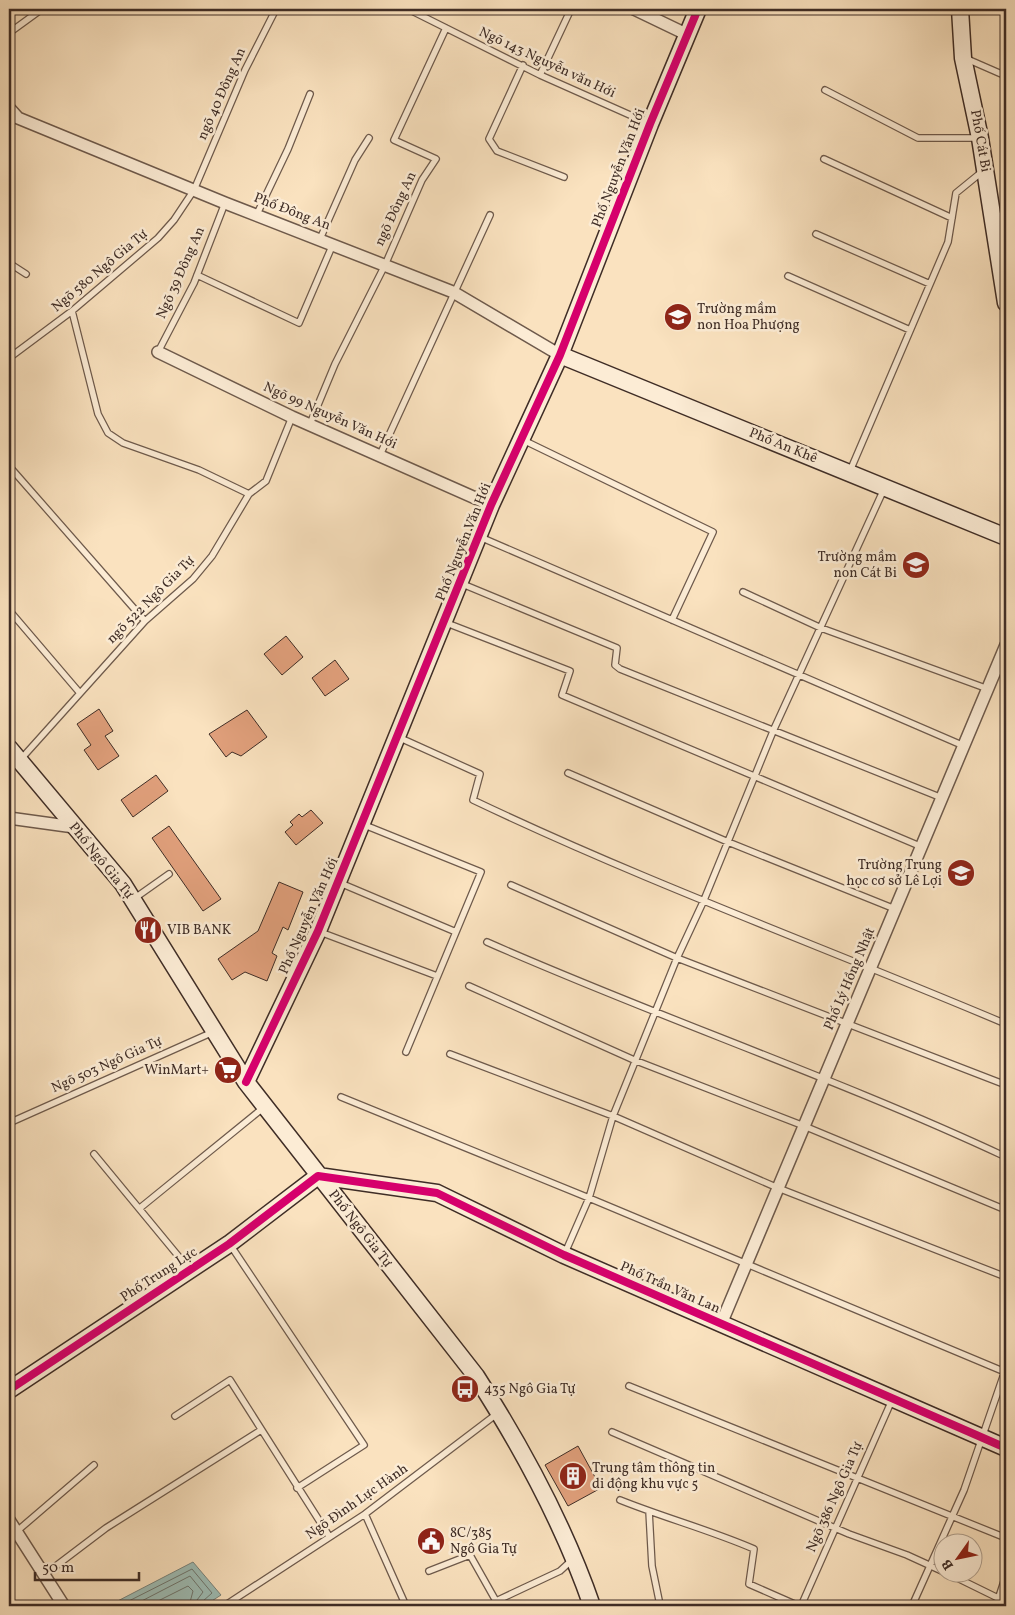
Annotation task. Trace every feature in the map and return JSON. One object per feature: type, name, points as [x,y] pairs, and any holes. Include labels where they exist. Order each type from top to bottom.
[{"type":"street","points":[[634,9],[686,34]]},
{"type":"street","name":"Phố Nguyễn Văn Hới","points":[[246,1082],[318,931],[491,505],[560,355],[650,124],[698,9]]},
{"type":"street","name":"Phố Cát Bi","points":[[960,9],[963,58],[980,138],[1006,303]]},
{"type":"street","name":"Phố Đông An","points":[[9,108],[18,118],[225,203],[453,292],[560,355]]},
{"type":"street","name":"Ngõ 99 Nguyễn Văn Hới","points":[[158,352],[292,417],[491,505]]},
{"type":"street","name":"Phố An Khê","points":[[560,355],[1006,536]]},
{"type":"street","name":"Phố Lý Hồng Nhật","points":[[721,1324],[1006,645]]},
{"type":"street","name":"Phố Ngô Gia Tự","points":[[9,748],[123,884],[246,1082],[476,1376],[499,1412],[575,1557],[592,1606]]},
{"type":"street","points":[[9,818],[74,827]]},
{"type":"street","name":"Phố Trung Lực","points":[[9,1390],[229,1244],[318,1176]]},
{"type":"street","name":"Phố Trần Văn Lan","points":[[318,1176],[438,1193],[564,1254],[1006,1448]]},
{"type":"street","points":[[9,1520],[64,1606]]},
{"type":"lane","points":[[9,33],[42,9]]},
{"type":"lane","name":"ngõ 40 Đông An","points":[[194,190],[244,70],[276,9]]},
{"type":"lane","name":"Ngõ 143 Nguyễn văn Hới","points":[[408,9],[540,75],[650,124]]},
{"type":"lane","points":[[540,75],[571,9]]},
{"type":"lane","points":[[998,9],[1006,12]]},
{"type":"lane","name":"ngõ Đông An","points":[[310,424],[335,364],[385,265],[422,180],[436,159],[394,140],[446,28]]},
{"type":"lane","points":[[963,58],[1006,76]]},
{"type":"lane","points":[[523,65],[489,140],[497,151],[564,177]]},
{"type":"lane","points":[[824,90],[918,138],[980,138]]},
{"type":"lane","points":[[257,214],[288,149],[310,94]]},
{"type":"lane","points":[[320,239],[355,160],[369,138]]},
{"type":"lane","points":[[824,159],[952,218]]},
{"type":"lane","points":[[849,473],[948,242],[956,193],[985,169]]},
{"type":"lane","name":"Ngõ 580 Ngô Gia Tự","points":[[9,358],[72,311],[158,238],[194,190]]},
{"type":"lane","name":"Ngõ 39 Đông An","points":[[158,352],[197,275],[225,203]]},
{"type":"lane","points":[[380,455],[453,292],[490,215]]},
{"type":"lane","points":[[816,234],[930,284]]},
{"type":"lane","points":[[197,275],[299,323],[333,244]]},
{"type":"lane","points":[[9,263],[26,274]]},
{"type":"lane","points":[[788,276],[910,330]]},
{"type":"lane","points":[[72,311],[98,414],[108,432],[123,443],[199,470],[249,494]]},
{"type":"lane","name":"ngõ 522 Ngô Gia Tự","points":[[20,761],[78,692],[144,621],[193,578],[206,564],[249,494],[266,482],[292,417]]},
{"type":"lane","points":[[521,439],[713,532],[672,620]]},
{"type":"lane","points":[[9,466],[144,621]]},
{"type":"lane","points":[[564,1254],[589,1198],[613,1116],[676,958],[704,900],[774,729],[885,487]]},
{"type":"lane","points":[[478,536],[964,746]]},
{"type":"lane","points":[[460,583],[617,648],[615,665],[620,670],[774,729],[942,798]]},
{"type":"lane","points":[[743,592],[821,628],[988,689]]},
{"type":"lane","points":[[9,610],[78,692]]},
{"type":"lane","points":[[444,622],[570,670],[562,694],[922,847]]},
{"type":"lane","points":[[398,737],[480,774],[473,800],[564,843],[871,967],[1006,1024]]},
{"type":"lane","points":[[568,773],[728,842],[895,909]]},
{"type":"lane","points":[[362,824],[481,872],[406,1052]]},
{"type":"lane","points":[[133,900],[169,874]]},
{"type":"lane","points":[[338,882],[456,932]]},
{"type":"lane","points":[[511,885],[676,958],[1006,1085]]},
{"type":"lane","points":[[318,931],[437,976]]},
{"type":"lane","points":[[488,942],[654,1013],[824,1078],[1006,1157]]},
{"type":"lane","points":[[470,986],[634,1060],[804,1126],[1006,1210]]},
{"type":"lane","name":"Ngõ 503 Ngô Gia Tự","points":[[9,1122],[216,1031]]},
{"type":"lane","points":[[450,1054],[613,1116],[778,1188],[1006,1276]]},
{"type":"lane","points":[[341,1096],[1006,1370],[946,1532]]},
{"type":"lane","points":[[140,1208],[265,1106]]},
{"type":"lane","points":[[94,1154],[189,1269]]},
{"type":"lane","points":[[229,1244],[364,1445],[297,1488]]},
{"type":"lane","points":[[175,1416],[230,1380],[329,1536]]},
{"type":"lane","points":[[629,1386],[1006,1538]]},
{"type":"lane","name":"Ngõ 386 Ngô Gia Tự","points":[[800,1606],[893,1399]]},
{"type":"lane","name":"Ngõ Đình Lực Hành","points":[[224,1606],[365,1514],[499,1412]]},
{"type":"lane","points":[[44,1575],[106,1528],[261,1430]]},
{"type":"lane","points":[[612,1432],[836,1528],[932,1565],[912,1606]]},
{"type":"lane","points":[[16,1532],[94,1465]]},
{"type":"lane","points":[[620,1500],[714,1531],[754,1549],[748,1584],[800,1606]]},
{"type":"lane","points":[[649,1511],[652,1566],[660,1605],[668,1606]]},
{"type":"lane","points":[[365,1514],[406,1606]]},
{"type":"lane","points":[[429,1571],[470,1555],[496,1601],[560,1571],[575,1557]]},
{"type":"lane","points":[[996,1606],[1000,1599],[1006,1575]]},
{"type":"lane","points":[[965,1582],[1000,1599]]},
{"type":"water","points":[[193,1562],[221,1595],[204,1606],[108,1606]]},
{"type":"building","points":[[286,636],[303,657],[282,675],[264,654]]},
{"type":"building","points":[[335,660],[349,679],[325,696],[312,678]]},
{"type":"building","points":[[99,709],[113,731],[105,736],[119,756],[98,770],[84,750],[91,745],[77,724]]},
{"type":"building","points":[[247,710],[267,737],[241,756],[232,752],[226,757],[209,734]]},
{"type":"building","points":[[156,775],[168,791],[133,817],[121,800]]},
{"type":"building","points":[[311,810],[323,823],[296,845],[285,832],[293,825],[290,822],[299,814],[302,817]]},
{"type":"building","points":[[169,826],[221,899],[203,911],[152,838]]},
{"type":"building","points":[[279,882],[303,892],[288,930],[283,927],[272,953],[277,956],[267,981],[245,972],[232,980],[218,959],[258,931]]},
{"type":"building","name":"Trung tâm thông tin di động khu vực 5","points":[[578,1446],[601,1488],[568,1506],[545,1465]]},
{"type":"cycle path","points":[[246,1082],[318,931],[491,505],[560,355],[650,124],[698,9]]},
{"type":"cycle path","points":[[9,1390],[229,1244],[318,1176],[437,1193],[564,1255],[1006,1448]]},
{"type":"place","name":"Trường mầm non Hoa Phượng","points":[[678,317]]},
{"type":"place","name":"Trường mầm non Cát Bi","points":[[916,565]]},
{"type":"place","name":"Trường Trung học cơ sở Lê Lợi","points":[[961,873]]},
{"type":"place","name":"VIB BANK","points":[[148,930]]},
{"type":"place","name":"WinMart+","points":[[228,1070]]},
{"type":"place","name":"435 Ngô Gia Tự","points":[[465,1389]]},
{"type":"place","name":"Trung tâm thông tin di động khu vực 5","points":[[573,1476]]},
{"type":"place","name":"8C/385 Ngô Gia Tự","points":[[431,1541]]}]
